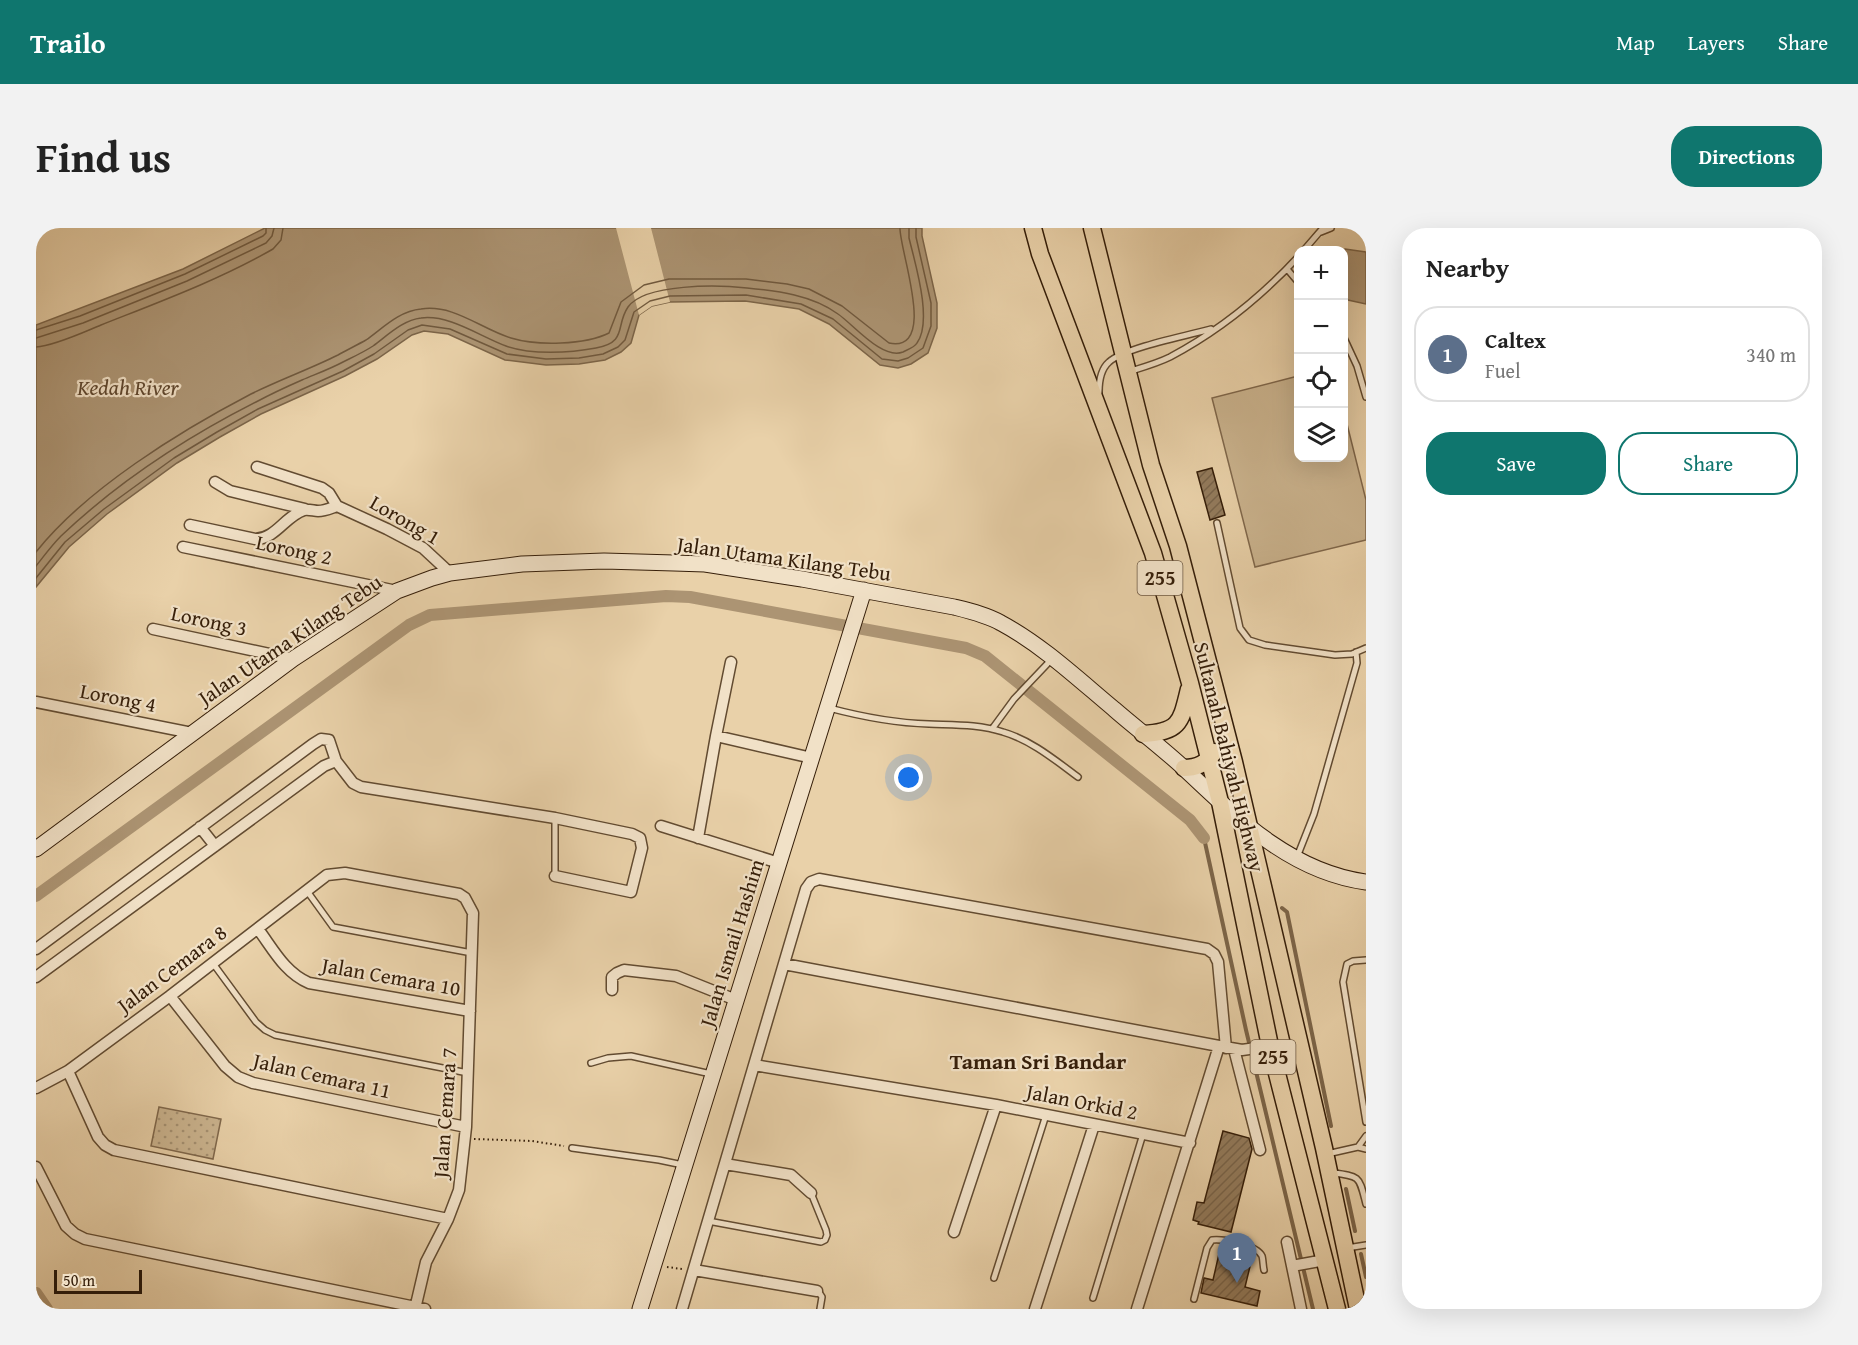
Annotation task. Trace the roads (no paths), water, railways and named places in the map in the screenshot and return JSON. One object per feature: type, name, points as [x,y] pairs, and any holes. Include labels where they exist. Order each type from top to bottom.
[{"type":"main road","name":"Sultanah Bahiyah Highway","points":[[1034,228],[1040,254],[1153,553],[1190,683],[1220,802],[1264,1047],[1299,1167],[1318,1261],[1337,1309]]},
{"type":"main road","name":"Sultanah Bahiyah Highway","points":[[1092,228],[1151,465],[1178,546],[1250,828],[1358,1309]]},
{"type":"main road","points":[[1143,734],[1160,733],[1171,728],[1180,720],[1185,710],[1190,683]]},
{"type":"main road","points":[[1184,768],[1196,767],[1209,760],[1223,725]]},
{"type":"street","name":"Lorong 1","points":[[257,467],[322,488],[329,493],[337,506],[423,548],[450,573]]},
{"type":"street","name":"Lorong 1","points":[[215,482],[230,491],[305,509],[318,511],[337,506]]},
{"type":"street","name":"Lorong 1","points":[[190,525],[262,539],[305,509]]},
{"type":"street","name":"Lorong 2","points":[[183,547],[397,591]]},
{"type":"street","name":"Jalan Utama Kilang Tebu","points":[[36,849],[292,659],[397,591],[450,573],[522,564],[603,561],[705,564],[954,607],[1000,622],[1027,639],[1052,659],[1184,768],[1250,828],[1296,859],[1322,871],[1350,880],[1366,882]]},
{"type":"street","name":"Jalan Ismail Hashim","points":[[640,1309],[864,590]]},
{"type":"street","name":"Lorong 3","points":[[153,629],[292,659]]},
{"type":"street","points":[[698,838],[731,662]]},
{"type":"street","name":"Lorong 4","points":[[36,702],[192,733]]},
{"type":"street","points":[[716,736],[812,758]]},
{"type":"street","points":[[36,949],[321,739],[329,740],[336,761],[353,783],[361,787],[555,818],[632,834],[640,838],[642,848],[631,892],[555,876]]},
{"type":"street","points":[[36,977],[324,766],[336,761]]},
{"type":"street","points":[[200,826],[215,846]]},
{"type":"street","points":[[661,826],[779,863]]},
{"type":"street","name":"Jalan Cemara 8","points":[[36,1088],[68,1071],[171,996],[327,875],[336,872],[345,873],[459,894],[465,898],[473,913]]},
{"type":"street","points":[[682,1309],[806,889],[811,882],[819,879],[1207,949],[1214,954],[1218,962],[1231,1048],[1260,1150]]},
{"type":"street","name":"Jalan Cemara 7","points":[[418,1308],[426,1262],[448,1219],[459,1190],[466,1126],[473,913]]},
{"type":"street","name":"Jalan Cemara 10","points":[[258,929],[289,971],[297,978],[309,983],[470,1011]]},
{"type":"street","points":[[784,964],[1231,1048],[1264,1047]]},
{"type":"street","points":[[612,990],[612,977],[624,970],[632,970],[676,976],[736,1000]]},
{"type":"street","name":"Jalan Cemara 11","points":[[171,996],[225,1066],[238,1077],[253,1083],[466,1126]]},
{"type":"street","points":[[1137,1309],[1190,1143],[1231,1048]]},
{"type":"street","name":"Jalan Orkid 2","points":[[754,1065],[996,1105],[1190,1143]]},
{"type":"street","points":[[68,1071],[98,1137],[105,1145],[114,1149],[448,1219]]},
{"type":"street","points":[[36,1079],[50,1081]]},
{"type":"street","points":[[954,1232],[996,1105]]},
{"type":"street","points":[[1035,1309],[1094,1125]]},
{"type":"street","points":[[725,1164],[791,1175],[811,1193]]},
{"type":"street","points":[[36,1167],[66,1226],[75,1234],[86,1239],[418,1308]]},
{"type":"street","points":[[1287,1242],[1294,1265],[1301,1309]]},
{"type":"street","points":[[1294,1265],[1318,1261]]},
{"type":"street","points":[[694,1270],[817,1291]]},
{"type":"lane","points":[[1308,246],[1322,230],[1331,228]]},
{"type":"lane","points":[[1128,372],[1168,358],[1219,327],[1258,297],[1294,262]]},
{"type":"lane","points":[[1287,269],[1294,277]]},
{"type":"lane","points":[[1100,416],[1099,384],[1101,373],[1109,362],[1122,354],[1219,327]]},
{"type":"lane","points":[[1348,346],[1358,366],[1366,397]]},
{"type":"lane","points":[[1217,523],[1240,628],[1249,640],[1265,645],[1335,655],[1366,648]]},
{"type":"lane","points":[[1296,859],[1314,814],[1357,663],[1356,652]]},
{"type":"lane","points":[[992,729],[1014,699],[1052,659]]},
{"type":"lane","points":[[827,708],[871,719],[957,724],[1005,732],[1040,749],[1078,777]]},
{"type":"lane","points":[[555,818],[555,876]]},
{"type":"lane","points":[[307,891],[333,927],[472,953]]},
{"type":"lane","points":[[1366,960],[1347,964],[1343,982],[1366,1122]]},
{"type":"lane","points":[[212,963],[256,1022],[275,1035],[468,1073]]},
{"type":"lane","points":[[591,1063],[608,1058],[631,1056],[713,1074]]},
{"type":"lane","points":[[994,1278],[1046,1115]]},
{"type":"lane","points":[[1094,1298],[1143,1134]]},
{"type":"lane","points":[[1358,1147],[1366,1136]]},
{"type":"lane","points":[[1325,1155],[1358,1147],[1366,1149]]},
{"type":"lane","points":[[572,1148],[659,1160],[685,1166]]},
{"type":"lane","points":[[1328,1172],[1353,1175],[1360,1184],[1366,1204]]},
{"type":"lane","points":[[708,1221],[820,1242],[825,1240],[827,1235],[811,1193]]},
{"type":"lane","points":[[1194,1299],[1207,1248],[1212,1240],[1236,1243],[1258,1251],[1262,1256],[1264,1270]]},
{"type":"lane","points":[[1345,1248],[1366,1245]]},
{"type":"lane","points":[[817,1291],[822,1297],[819,1309]]},
{"type":"water","name":"Kedah River","points":[[265,228],[922,228],[937,303],[937,328],[928,353],[911,364],[898,368],[880,365],[829,324],[799,309],[745,301],[670,302],[652,306],[639,315],[631,343],[621,352],[605,360],[579,364],[546,365],[505,360],[448,334],[424,331],[412,335],[377,359],[345,376],[261,414],[177,463],[107,514],[69,547],[36,587],[36,325],[183,269]]},
{"type":"water","points":[[1348,249],[1366,252],[1366,304],[1348,300]]},
{"type":"waterway","points":[[36,896],[409,625],[430,615],[666,596],[690,597],[966,648],[985,656],[1190,820],[1204,838]]},
{"type":"waterway","points":[[1204,838],[1246,1030],[1313,1309]]},
{"type":"waterway","points":[[1282,908],[1287,912],[1331,1126]]},
{"type":"waterway","points":[[1346,1189],[1355,1231]]},
{"type":"waterway","points":[[1361,1254],[1366,1277]]},
{"type":"waterway","points":[[36,1293],[47,1309]]},
{"type":"place","name":"Caltex","points":[[1237,1283]]},
{"type":"district","name":"Taman Sri Bandar","points":[[1038,1061]]}]
